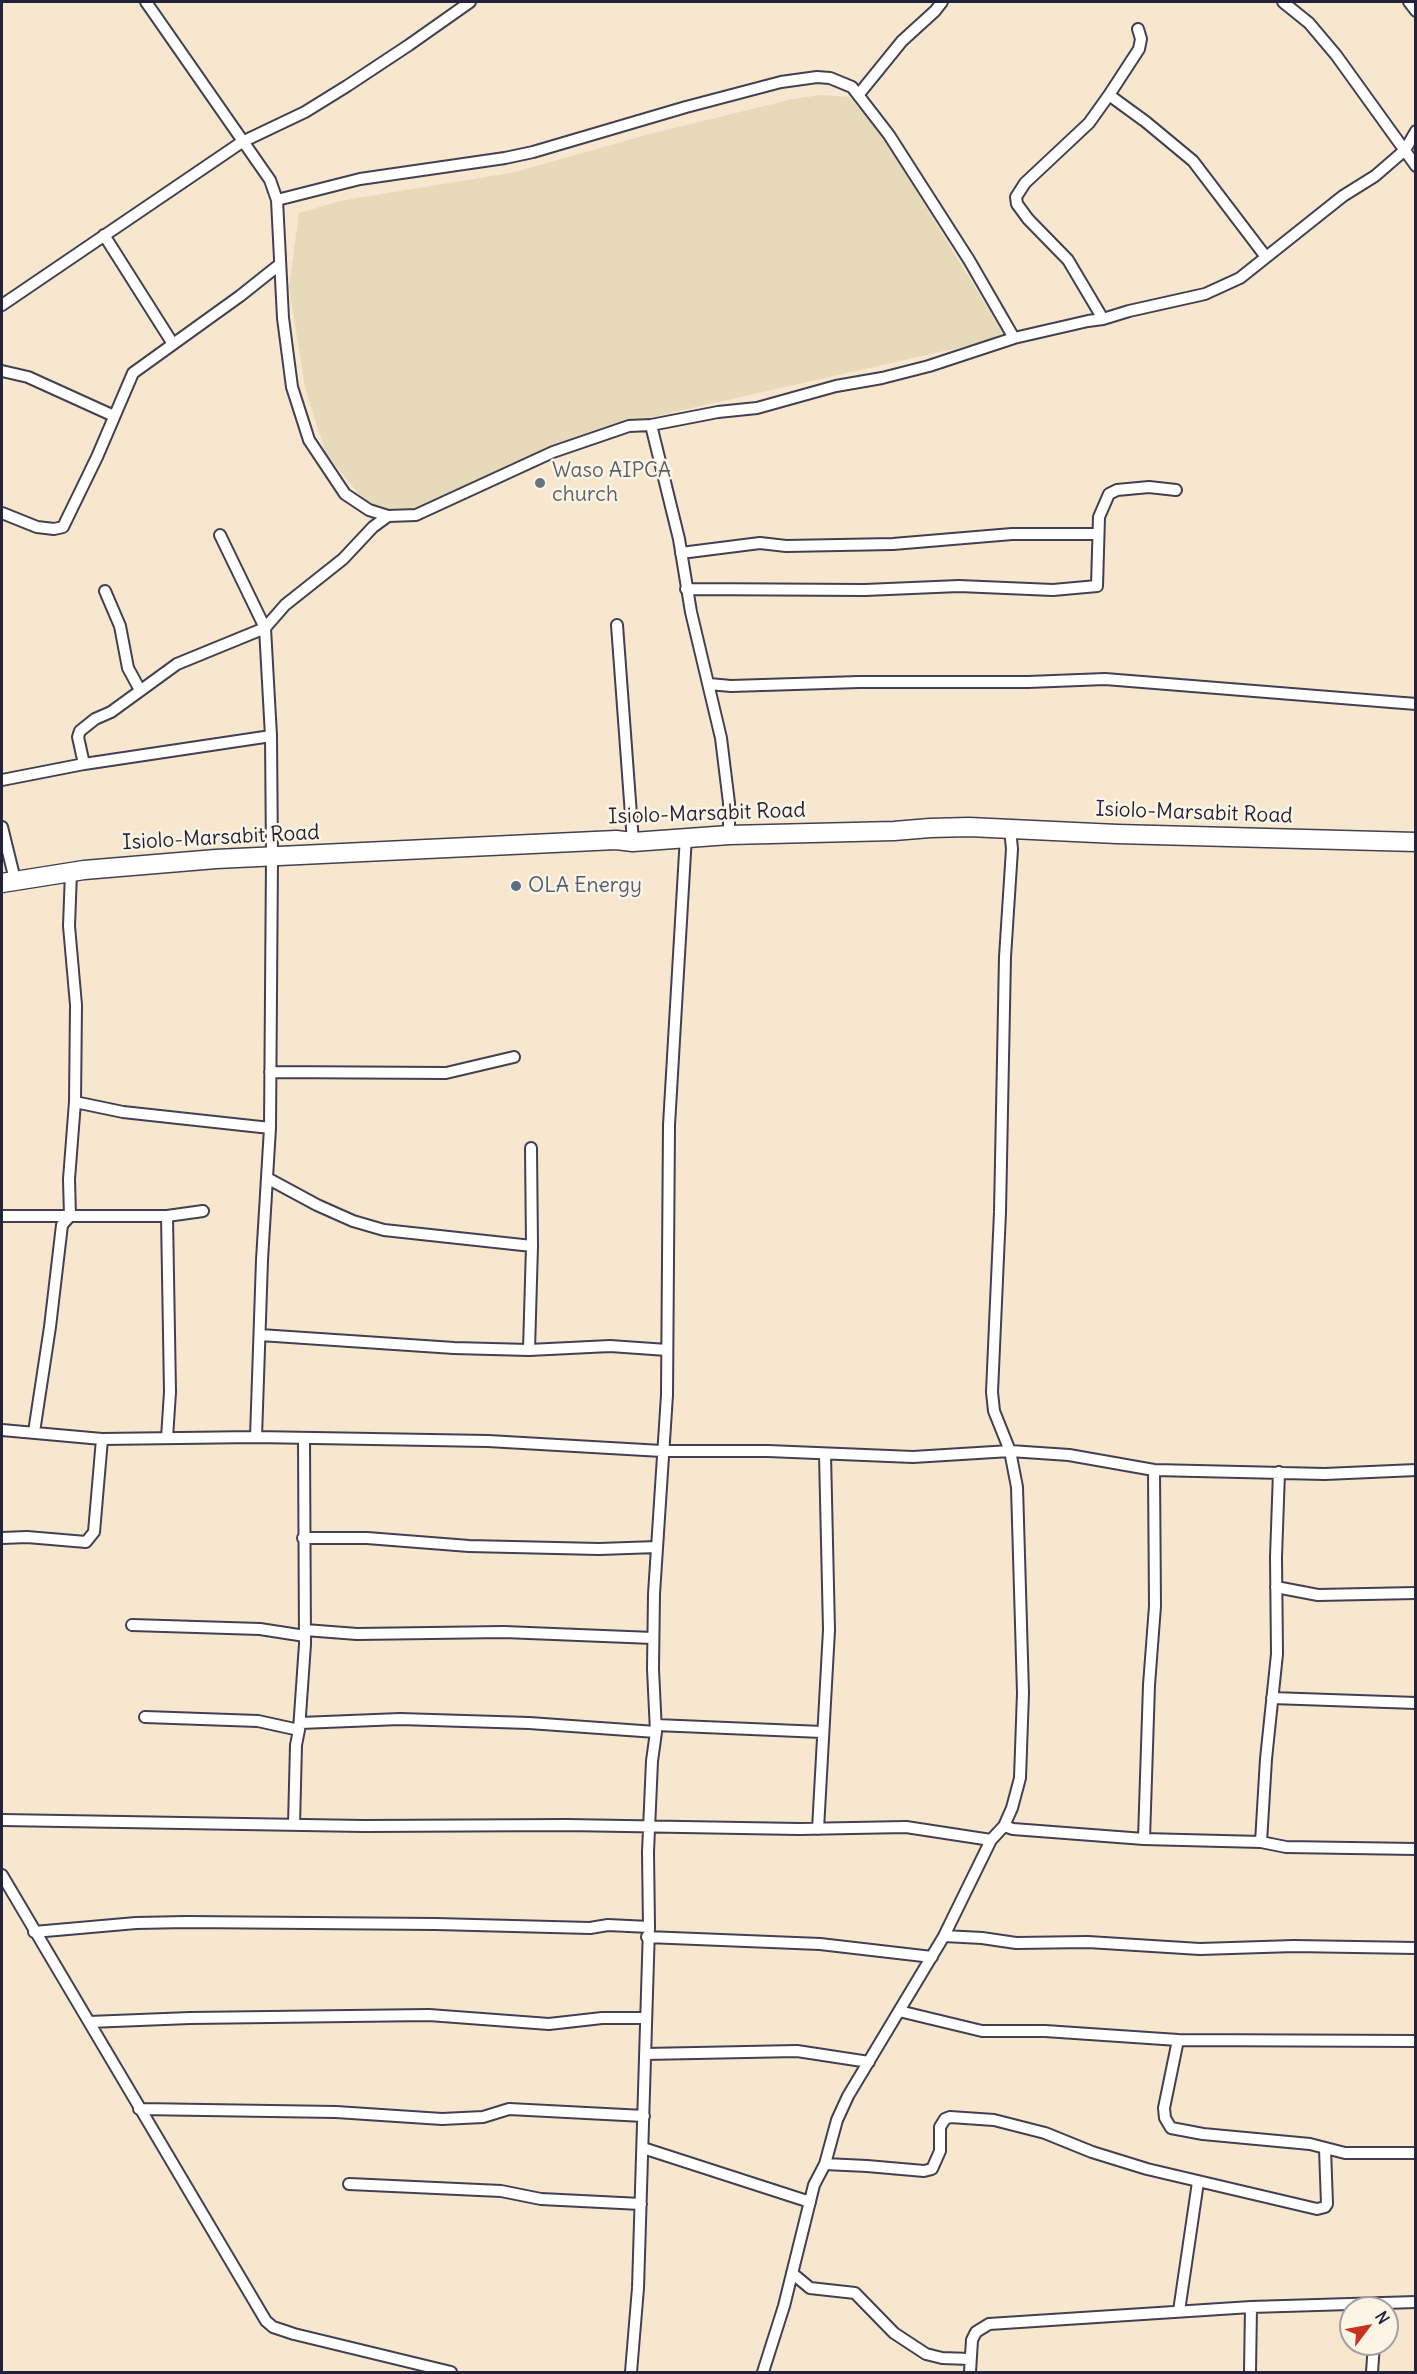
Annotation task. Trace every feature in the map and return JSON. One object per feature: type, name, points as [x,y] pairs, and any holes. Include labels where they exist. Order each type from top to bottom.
[{"type":"highway","name":"Isiolo-Marsabit Road","points":[[8,882],[70,872],[216,859],[616,840],[633,842],[729,835],[969,827],[1416,842]]},
{"type":"street","points":[[146,2],[270,180],[277,200],[279,265],[292,387],[309,440],[345,494],[369,510],[388,516],[407,517],[430,510],[574,443],[629,426],[651,425],[718,412],[758,408],[836,386],[882,378],[929,366],[1014,338],[1103,320],[1130,310],[1205,294],[1240,279],[1343,196],[1392,163],[1405,150],[1416,131]]},
{"type":"street","points":[[2,305],[242,142],[305,112],[409,45],[470,2]]},
{"type":"street","points":[[859,94],[902,41],[942,2]]},
{"type":"street","points":[[1282,2],[1309,23],[1329,46],[1416,166]]},
{"type":"street","points":[[1409,2],[1416,11]]},
{"type":"street","points":[[1103,320],[1068,260],[1028,219],[1016,201],[1017,194],[1025,183],[1089,123],[1109,95],[1139,49],[1141,39],[1138,29]]},
{"type":"street","points":[[277,200],[360,179],[505,158],[796,78],[830,78],[852,87],[889,135],[986,287],[1014,338]]},
{"type":"street","points":[[1109,95],[1193,161],[1266,257]]},
{"type":"street","points":[[104,235],[173,344]]},
{"type":"street","points":[[2,513],[37,527],[54,530],[63,527],[97,457],[133,373],[279,265]]},
{"type":"street","points":[[2,371],[28,377],[114,416]]},
{"type":"street","points":[[651,425],[681,553],[686,589],[722,749],[729,803],[729,835]]},
{"type":"street","points":[[686,589],[853,590],[959,586],[1082,589],[1097,586],[1099,567],[1097,534],[1103,504],[1113,491],[1149,487],[1176,490]]},
{"type":"street","points":[[84,765],[78,737],[80,731],[95,719],[111,712],[177,664],[265,628],[285,605],[343,559],[373,527],[388,516]]},
{"type":"street","points":[[681,553],[760,543],[786,546],[892,544],[1012,534],[1097,534]]},
{"type":"street","points":[[220,535],[265,628],[271,736],[270,1128],[256,1437]]},
{"type":"street","points":[[105,591],[117,616],[128,668],[140,690]]},
{"type":"street","points":[[617,625],[633,842]]},
{"type":"street","points":[[709,684],[731,686],[1104,679],[1416,704]]},
{"type":"street","points":[[2,780],[271,736]]},
{"type":"street","points":[[2,827],[8,882]]},
{"type":"street","points":[[763,2373],[792,2273],[814,2185],[825,2164],[837,2120],[944,1936],[991,1840],[1004,1826],[1012,1808],[1020,1778],[1023,1714],[1018,1508],[1010,1451],[994,1411],[992,1392],[1000,1212],[1010,829]]},
{"type":"street","points":[[631,2373],[638,2288],[644,2148],[649,1828],[656,1729],[653,1638],[667,1395],[669,1125],[686,837]]},
{"type":"street","points":[[34,1432],[62,1225],[70,1216],[69,1179],[75,1102],[76,1005],[69,926],[70,872]]},
{"type":"street","points":[[270,1072],[446,1073],[514,1058]]},
{"type":"street","points":[[75,1102],[123,1113],[270,1128]]},
{"type":"street","points":[[529,1350],[532,1246],[531,1148]]},
{"type":"street","points":[[267,1178],[317,1205],[353,1221],[384,1230],[532,1246]]},
{"type":"street","points":[[2,1216],[167,1216],[203,1211]]},
{"type":"street","points":[[167,1216],[170,1392],[167,1438]]},
{"type":"street","points":[[260,1335],[454,1348],[529,1350],[610,1346],[667,1350]]},
{"type":"street","points":[[2,1430],[102,1439],[256,1437],[488,1441],[662,1451],[913,1457],[1010,1451],[1069,1455],[1154,1470],[1325,1474],[1416,1470]]},
{"type":"street","points":[[294,1825],[296,1745],[300,1727],[305,1633],[304,1438]]},
{"type":"street","points":[[2,1538],[27,1537],[86,1542],[94,1532],[102,1439]]},
{"type":"street","points":[[818,1829],[829,1630],[825,1454]]},
{"type":"street","points":[[1144,1839],[1149,1685],[1155,1605],[1154,1470]]},
{"type":"street","points":[[1261,1842],[1277,1654],[1279,1472]]},
{"type":"street","points":[[303,1538],[366,1538],[469,1546],[599,1549],[657,1547]]},
{"type":"street","points":[[1276,1587],[1318,1595],[1416,1593]]},
{"type":"street","points":[[132,1624],[357,1635],[504,1632],[653,1638]]},
{"type":"street","points":[[1272,1698],[1416,1703]]},
{"type":"street","points":[[145,1717],[258,1721],[300,1727],[412,1720],[656,1729],[822,1732]]},
{"type":"street","points":[[2,1820],[294,1825],[567,1825],[649,1828],[906,1827],[991,1840]]},
{"type":"street","points":[[1004,1826],[1012,1829],[1144,1839],[1261,1842],[1286,1847],[1416,1849]]},
{"type":"street","points":[[2,1875],[270,2326],[321,2342],[451,2373]]},
{"type":"street","points":[[34,1932],[136,1923],[648,1932],[820,1944],[932,1957]]},
{"type":"street","points":[[944,1936],[1016,1943],[1088,1942],[1200,1948],[1294,1946],[1416,1948]]},
{"type":"street","points":[[899,2012],[982,2031],[1045,2031],[1178,2040],[1416,2041]]},
{"type":"street","points":[[89,2022],[190,2018],[429,2015],[549,2024],[602,2018],[646,2018]]},
{"type":"street","points":[[1178,2040],[1164,2108],[1165,2118],[1171,2128],[1203,2134],[1310,2144],[1345,2153],[1416,2153]]},
{"type":"street","points":[[645,2054],[797,2051],[869,2062]]},
{"type":"street","points":[[139,2109],[336,2112],[442,2118],[483,2117],[509,2109],[644,2116]]},
{"type":"street","points":[[825,2164],[924,2171],[932,2169],[940,2151],[940,2127],[945,2119],[971,2118],[1011,2124],[1045,2133],[1092,2152],[1198,2182],[1312,2209],[1321,2209],[1327,2204],[1325,2149]]},
{"type":"street","points":[[644,2148],[810,2202]]},
{"type":"street","points":[[1179,2311],[1198,2182]]},
{"type":"street","points":[[349,2184],[501,2191],[541,2199],[641,2204]]},
{"type":"street","points":[[792,2273],[810,2288],[855,2293],[894,2333],[926,2354],[942,2358],[970,2360]]},
{"type":"street","points":[[1399,2304],[1416,2302]]},
{"type":"street","points":[[970,2373],[972,2340],[976,2332],[989,2324],[1251,2307],[1339,2306]]},
{"type":"street","points":[[1250,2373],[1251,2307]]},
{"type":"street","points":[[1372,2373],[1373,2356]]},
{"type":"shaded area","points":[[820,95],[849,97],[880,132],[1003,333],[984,342],[599,429],[430,516],[390,522],[361,497],[326,454],[305,388],[289,287],[299,213],[340,201],[515,172],[650,134],[793,99]]},
{"type":"place","name":"Waso AIPCA church","points":[[540,483]]},
{"type":"place","name":"OLA Energy","points":[[516,886]]}]
